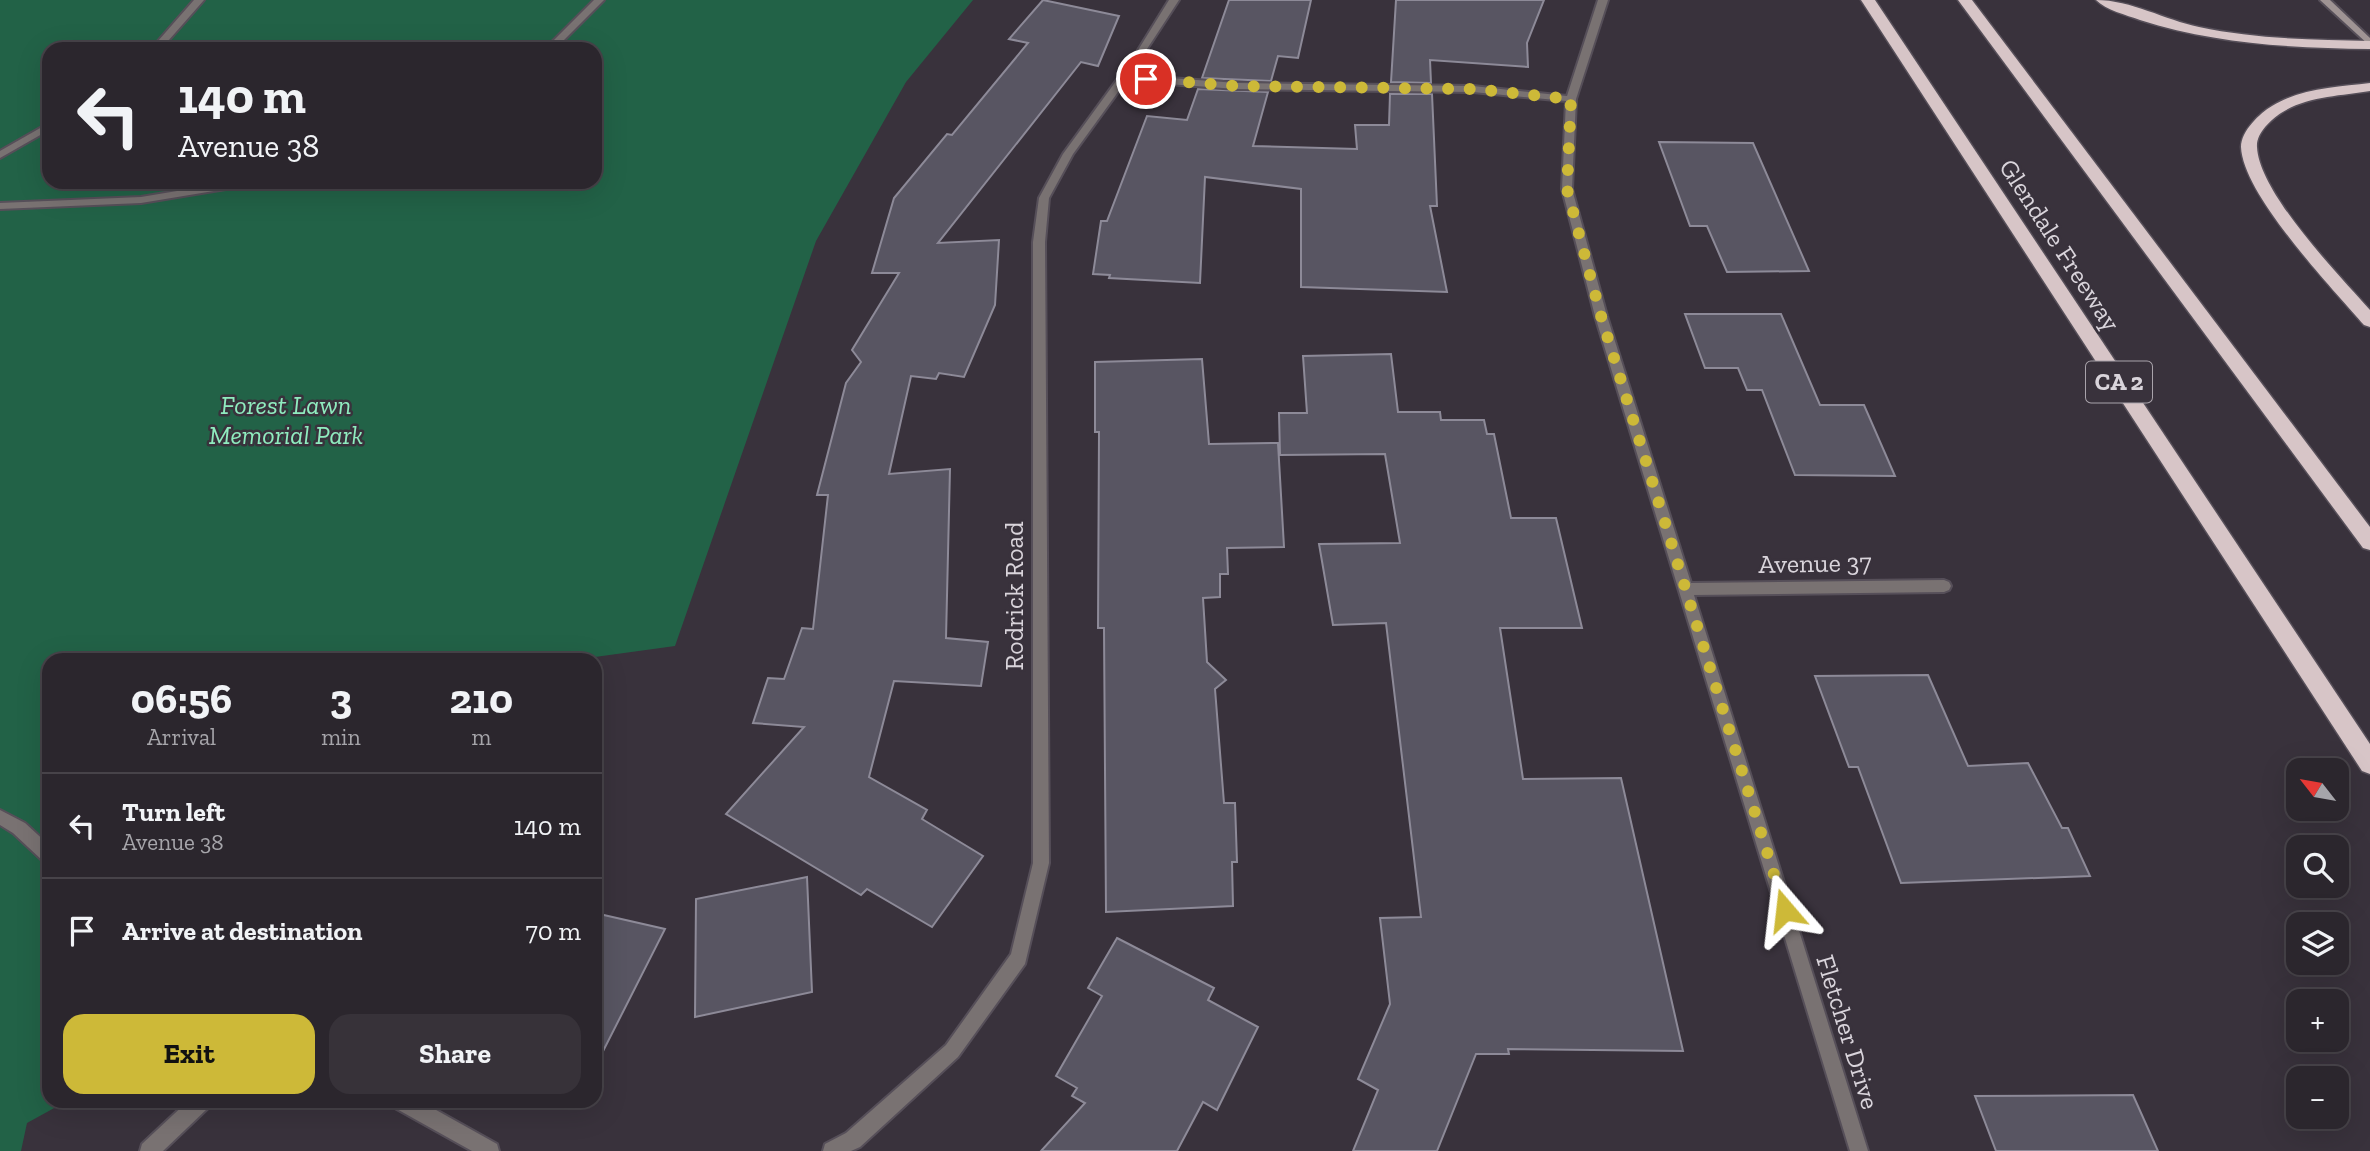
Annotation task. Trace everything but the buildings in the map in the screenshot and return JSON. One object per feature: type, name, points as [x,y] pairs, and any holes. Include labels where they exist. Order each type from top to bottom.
[{"type":"highway","name":"Glendale Freeway","points":[[1868,0],[2370,764]]},
{"type":"highway","points":[[1965,0],[2370,542]]},
{"type":"highway","points":[[2103,0],[2174,26],[2258,41],[2370,44]]},
{"type":"highway","points":[[2370,87],[2312,96],[2277,109],[2258,125],[2249,146],[2257,174],[2299,238],[2370,321]]},
{"type":"main road","points":[[2325,0],[2370,44]]},
{"type":"street","points":[[162,42],[199,0]]},
{"type":"street","points":[[557,42],[599,0]]},
{"type":"street","name":"Rodrick Road","points":[[832,1151],[853,1140],[952,1051],[1019,958],[1041,863],[1040,231],[1044,198],[1068,154],[1124,78],[1174,0]]},
{"type":"street","name":"Fletcher Drive","points":[[1603,0],[1571,99],[1567,189],[1601,316],[1858,1151]]},
{"type":"street","points":[[1124,78],[1237,86],[1473,89],[1571,99]]},
{"type":"street","points":[[0,155],[42,130]]},
{"type":"street","points":[[0,206],[141,200],[208,189]]},
{"type":"street","name":"Avenue 37","points":[[1686,589],[1944,586]]},
{"type":"street","points":[[0,817],[19,828],[42,849]]},
{"type":"street","points":[[149,1151],[193,1108]]},
{"type":"street","points":[[414,1108],[490,1151]]},
{"type":"green space","name":"Forest Lawn Memorial Park","points":[[0,0],[973,0],[906,82],[816,241],[675,646],[602,656],[602,653],[42,653],[42,1108],[54,1108],[27,1123],[21,1151],[0,1151]]},
{"type":"route","points":[[1146,79],[1237,86],[1473,89],[1571,99],[1567,189],[1601,316],[1785,910]]}]
